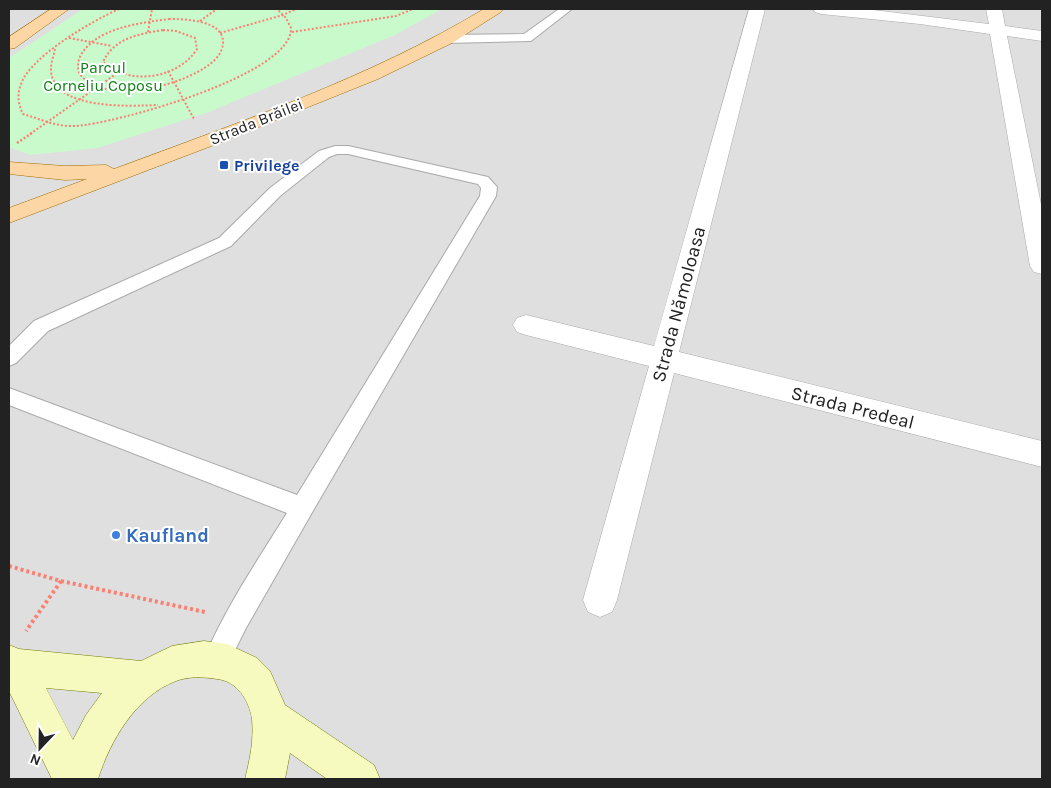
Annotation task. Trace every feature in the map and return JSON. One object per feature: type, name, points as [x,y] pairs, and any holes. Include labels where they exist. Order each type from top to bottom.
[{"type":"main road","points":[[9,44],[61,9]]},
{"type":"main road","name":"Strada Brăilei","points":[[9,216],[207,141],[372,74],[446,38],[495,9]]},
{"type":"main road","points":[[9,168],[65,173],[127,171]]},
{"type":"main road","points":[[16,654],[144,679]]},
{"type":"main road","points":[[16,654],[73,779]]},
{"type":"main road","points":[[78,779],[85,754],[100,725],[121,699],[144,679],[168,666],[190,660],[217,659],[240,668],[255,680],[265,697],[272,718],[273,740],[265,779]]},
{"type":"main road","points":[[272,718],[360,779]]},
{"type":"street","name":"Strada Nămoloasa","points":[[600,600],[757,9]]},
{"type":"street","points":[[822,9],[920,19],[1042,36]]},
{"type":"street","points":[[994,9],[1042,266]]},
{"type":"street","name":"Strada Predeal","points":[[526,325],[1042,454]]},
{"type":"lane","points":[[446,38],[527,38],[566,9]]},
{"type":"lane","points":[[9,358],[41,326],[138,280],[225,242],[274,192],[324,154],[335,150],[348,150],[483,180],[489,187],[488,196],[237,619],[217,659]]},
{"type":"lane","points":[[9,396],[302,508]]},
{"type":"path","points":[[119,9],[69,38],[26,73],[17,102],[23,114],[48,122],[75,126],[108,121],[164,105],[252,72],[272,59],[287,44],[292,32]]},
{"type":"path","points":[[148,32],[152,9]]},
{"type":"path","points":[[199,22],[217,9]]},
{"type":"path","points":[[277,9],[283,15],[292,32]]},
{"type":"path","points":[[220,33],[283,15],[296,9]]},
{"type":"path","points":[[292,32],[396,16],[413,9]]},
{"type":"path","points":[[168,19],[199,22],[212,26],[220,33],[224,43],[220,53],[211,64],[194,75],[174,83],[133,90],[114,90],[98,87],[85,80],[78,72],[77,62],[82,52],[93,42],[123,28],[151,21],[168,19]]},
{"type":"path","points":[[176,30],[195,38],[198,44],[198,51],[192,59],[168,71],[140,77],[116,74],[107,69],[103,62],[105,54],[113,46],[123,40],[148,32],[176,30]]},
{"type":"path","points":[[69,38],[113,46]]},
{"type":"path","points":[[56,48],[50,69],[53,82],[64,95],[79,100],[111,105],[164,105]]},
{"type":"path","points":[[168,71],[192,114]]},
{"type":"path","points":[[16,144],[116,74]]},
{"type":"path","points":[[9,566],[61,581],[237,619]]},
{"type":"path","points":[[16,654],[61,581]]},
{"type":"shaded area","points":[[9,9],[1042,9],[1042,779],[9,779]]},
{"type":"green space","name":"Parcul Corneliu Coposu","points":[[83,9],[442,9],[395,35],[206,113],[97,148],[30,155],[9,147],[9,58]]},
{"type":"place","name":"Privilege","points":[[224,165]]},
{"type":"place","name":"Kaufland","points":[[116,535]]}]
